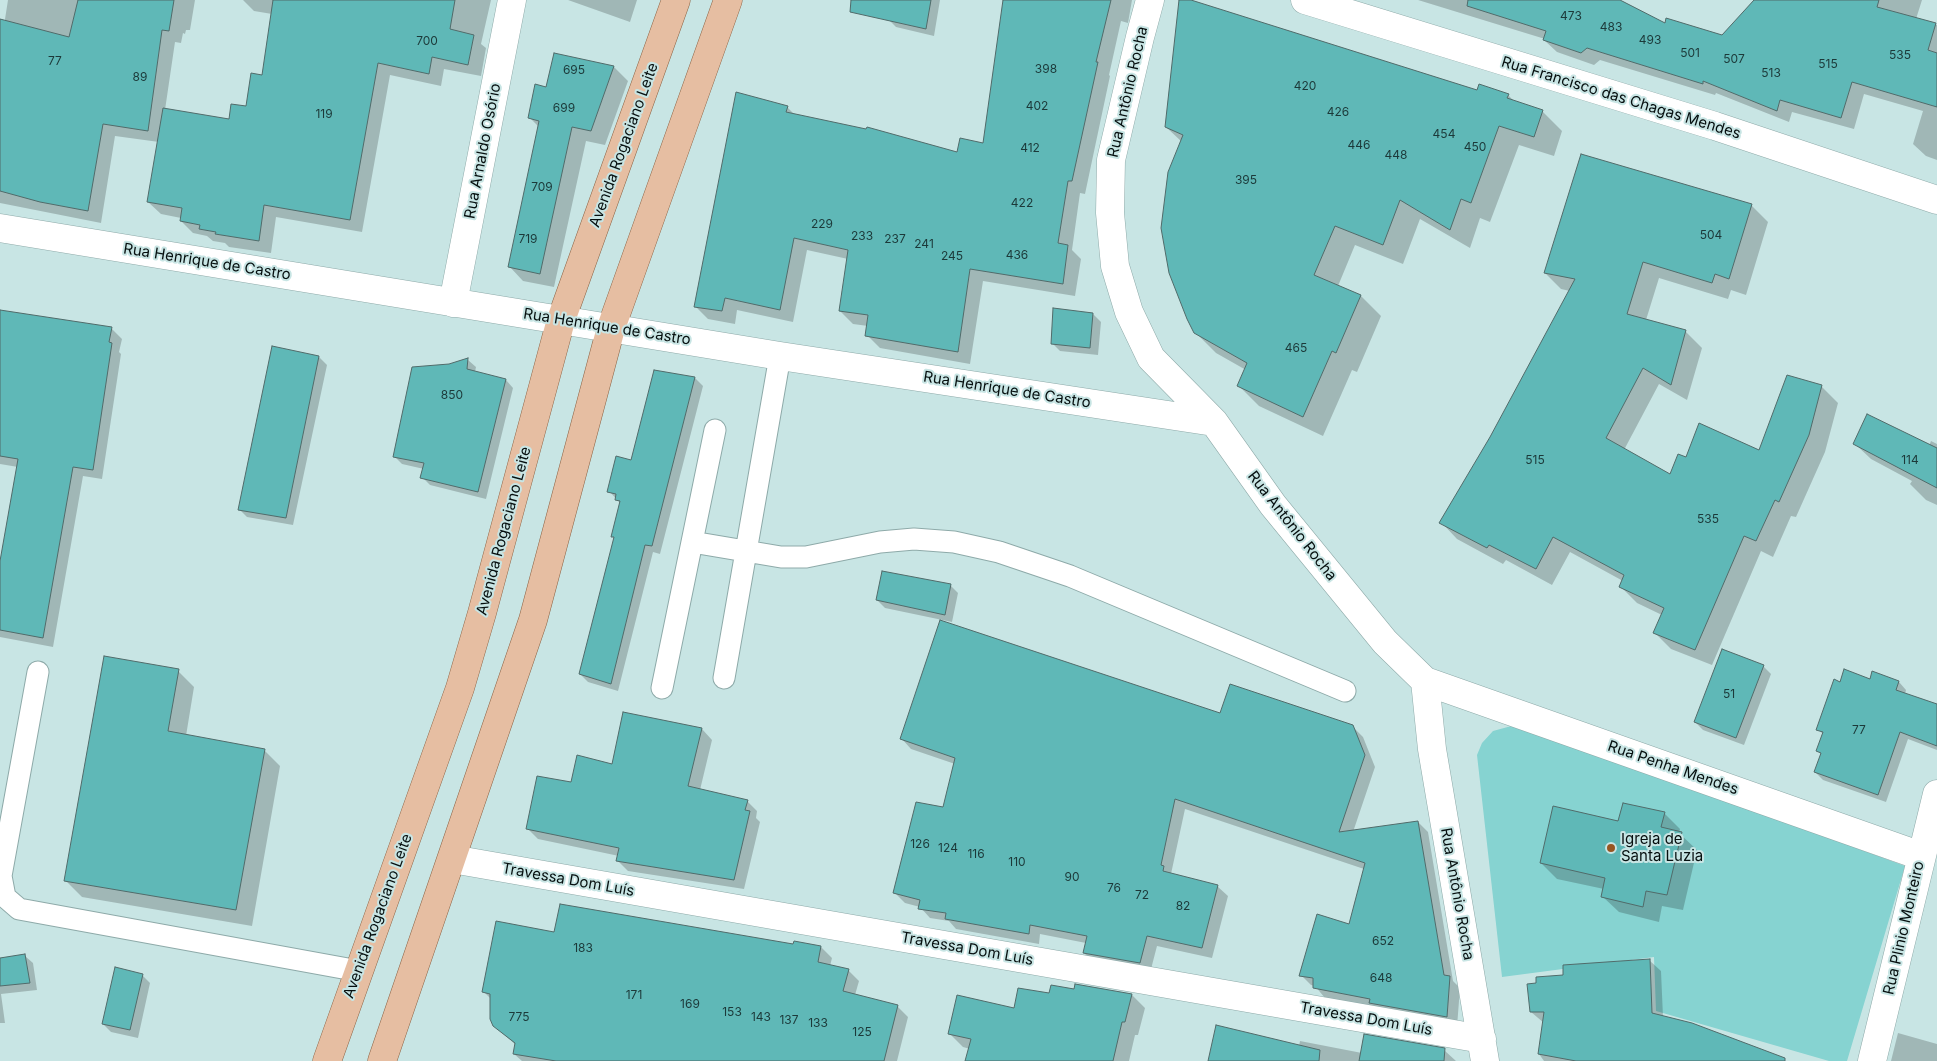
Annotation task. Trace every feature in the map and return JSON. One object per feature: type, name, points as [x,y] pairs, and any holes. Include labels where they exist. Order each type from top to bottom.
[{"type":"main road","name":"Avenida Rogaciano Leite","points":[[326,1061],[460,688],[561,320],[676,0]]},
{"type":"main road","points":[[382,1061],[533,620],[611,328],[728,0]]},
{"type":"street","name":"Rua Arnaldo Osório","points":[[453,303],[512,0]]},
{"type":"street","name":"Rua Antônio Rocha","points":[[1150,0],[1111,160],[1110,212],[1115,266],[1129,312],[1151,358],[1214,422],[1273,505],[1385,642],[1425,681],[1432,748],[1483,1050]]},
{"type":"street","name":"Rua Francisco das Chagas Mendes","points":[[1304,0],[1715,126],[1937,200]]},
{"type":"street","name":"Rua Henrique de Castro","points":[[0,228],[780,356],[1214,422]]},
{"type":"street","name":"Rua Penha Mendes","points":[[1425,681],[1921,856]]},
{"type":"street","name":"Rua Plinio Monteiro","points":[[1872,1061],[1937,794]]},
{"type":"street","name":"Travessa Dom Luís","points":[[452,860],[1483,1050]]},
{"type":"lane","points":[[724,678],[780,356]]},
{"type":"lane","points":[[662,688],[715,430]]},
{"type":"lane","points":[[692,542],[781,557],[806,557],[880,542],[914,539],[954,542],[999,552],[1070,576],[1345,691]]},
{"type":"lane","points":[[38,672],[1,876],[5,897],[19,909],[359,971]]},
{"type":"shaded area","points":[[1515,725],[1531,728],[1905,866],[1847,1061],[1829,1061],[1656,1011],[1654,957],[1502,977],[1477,755],[1482,743],[1493,731]]},
{"type":"building","points":[[78,0],[174,0],[169,31],[162,30],[148,131],[103,124],[88,211],[40,202],[0,191],[0,19],[69,37]]},
{"type":"building","points":[[273,0],[455,0],[450,29],[474,35],[468,65],[432,57],[429,74],[378,63],[350,220],[264,205],[259,241],[215,234],[216,232],[199,229],[200,225],[180,221],[182,208],[147,202],[163,108],[229,119],[231,104],[246,106],[251,73],[262,75]]},
{"type":"building","points":[[851,0],[931,0],[926,29],[850,12]]},
{"type":"building","points":[[1003,0],[1111,0],[1096,62],[1098,62],[1072,181],[1068,181],[1058,243],[1068,245],[1063,284],[970,269],[958,352],[865,336],[868,315],[839,311],[848,250],[794,238],[780,310],[725,298],[722,311],[694,307],[736,92],[788,106],[786,112],[866,129],[867,127],[957,152],[960,138],[983,143]]},
{"type":"building","points":[[1179,0],[1191,0],[1477,90],[1479,84],[1509,94],[1507,98],[1543,110],[1534,137],[1499,126],[1471,203],[1461,199],[1450,230],[1400,200],[1383,245],[1335,226],[1314,275],[1361,295],[1336,353],[1332,351],[1303,417],[1237,386],[1247,363],[1194,333],[1169,273],[1161,228],[1168,172],[1183,135],[1165,127]]},
{"type":"building","points":[[1468,0],[1620,0],[1665,23],[1666,18],[1722,35],[1754,0],[1879,0],[1877,7],[1936,23],[1928,50],[1937,53],[1937,107],[1852,82],[1841,118],[1780,100],[1777,111],[1703,81],[1703,84],[1587,48],[1581,53],[1543,40],[1546,31],[1467,6]]},
{"type":"building","points":[[554,53],[614,66],[591,131],[572,127],[540,274],[508,267],[539,121],[528,118],[535,84],[546,87]]},
{"type":"building","points":[[1581,154],[1752,204],[1729,279],[1715,274],[1712,283],[1643,262],[1627,314],[1686,330],[1671,385],[1643,368],[1606,438],[1670,474],[1678,454],[1686,457],[1699,423],[1759,450],[1787,375],[1822,385],[1809,435],[1779,502],[1775,500],[1756,541],[1744,536],[1695,650],[1653,633],[1664,608],[1619,587],[1624,575],[1553,537],[1536,569],[1489,545],[1487,548],[1439,523],[1490,437],[1575,279],[1544,273]]},
{"type":"building","points":[[1053,308],[1093,313],[1090,348],[1051,344]]},
{"type":"building","points":[[0,310],[112,327],[109,342],[112,343],[93,470],[73,467],[43,638],[0,630],[0,561],[18,459],[0,456]]},
{"type":"building","points":[[272,346],[319,356],[286,518],[238,510]]},
{"type":"building","points":[[468,358],[467,369],[506,379],[478,492],[420,478],[424,463],[393,457],[412,367],[449,364]]},
{"type":"building","points":[[654,370],[695,377],[652,546],[645,545],[611,684],[579,674],[614,537],[611,537],[620,501],[615,500],[616,494],[607,492],[616,456],[631,460]]},
{"type":"building","points":[[1867,414],[1937,448],[1937,488],[1853,444]]},
{"type":"building","points":[[882,571],[951,584],[945,615],[876,600]]},
{"type":"building","points":[[940,620],[1220,713],[1230,684],[1353,725],[1365,755],[1339,832],[1418,821],[1444,975],[1450,976],[1447,1017],[1369,1003],[1370,999],[1313,988],[1313,978],[1299,976],[1317,914],[1349,924],[1365,863],[1175,799],[1161,865],[1164,866],[1163,871],[1218,885],[1202,948],[1147,936],[1140,963],[1083,953],[1087,936],[1030,925],[1029,934],[945,919],[946,913],[918,909],[920,900],[893,893],[916,802],[943,807],[955,758],[900,739]]},
{"type":"building","points":[[1722,649],[1764,665],[1736,738],[1694,722]]},
{"type":"building","points":[[104,656],[179,669],[168,731],[265,749],[236,910],[64,881]]},
{"type":"building","points":[[1844,669],[1870,679],[1872,671],[1899,681],[1896,690],[1937,704],[1937,746],[1900,732],[1878,795],[1814,772],[1821,753],[1816,751],[1823,732],[1816,730],[1834,679],[1840,682]]},
{"type":"building","points":[[623,712],[702,728],[688,786],[748,800],[745,810],[750,811],[734,880],[616,861],[619,848],[526,829],[537,776],[571,782],[577,755],[612,764]]},
{"type":"building","name":"Igreja de Santa Luzia","points":[[1623,803],[1665,812],[1661,827],[1682,832],[1667,895],[1646,891],[1643,907],[1601,897],[1605,878],[1540,863],[1553,806],[1618,821]]},
{"type":"building","points":[[560,904],[793,944],[794,941],[821,946],[818,962],[849,969],[843,991],[898,1005],[884,1061],[556,1061],[513,1054],[515,1043],[493,1026],[490,1019],[490,994],[482,992],[496,921],[554,932]]},
{"type":"building","points":[[25,954],[30,983],[0,986],[0,958]]},
{"type":"building","points":[[1650,959],[1652,1013],[1692,1023],[1785,1058],[1785,1061],[1576,1061],[1538,1054],[1544,1012],[1530,1012],[1527,984],[1536,983],[1536,977],[1563,975],[1563,965]]},
{"type":"building","points":[[115,967],[143,974],[130,1030],[102,1024]]},
{"type":"building","points":[[1075,984],[1132,994],[1125,1022],[1122,1022],[1113,1061],[965,1061],[971,1039],[948,1034],[957,995],[1014,1008],[1018,988],[1049,993],[1051,985],[1074,989]]},
{"type":"building","points":[[1216,1025],[1320,1050],[1319,1061],[1208,1061]]},
{"type":"building","points":[[1364,1034],[1445,1048],[1444,1061],[1359,1061]]},
{"type":"place","name":"Igreja de Santa Luzia","points":[[1611,848]]}]
